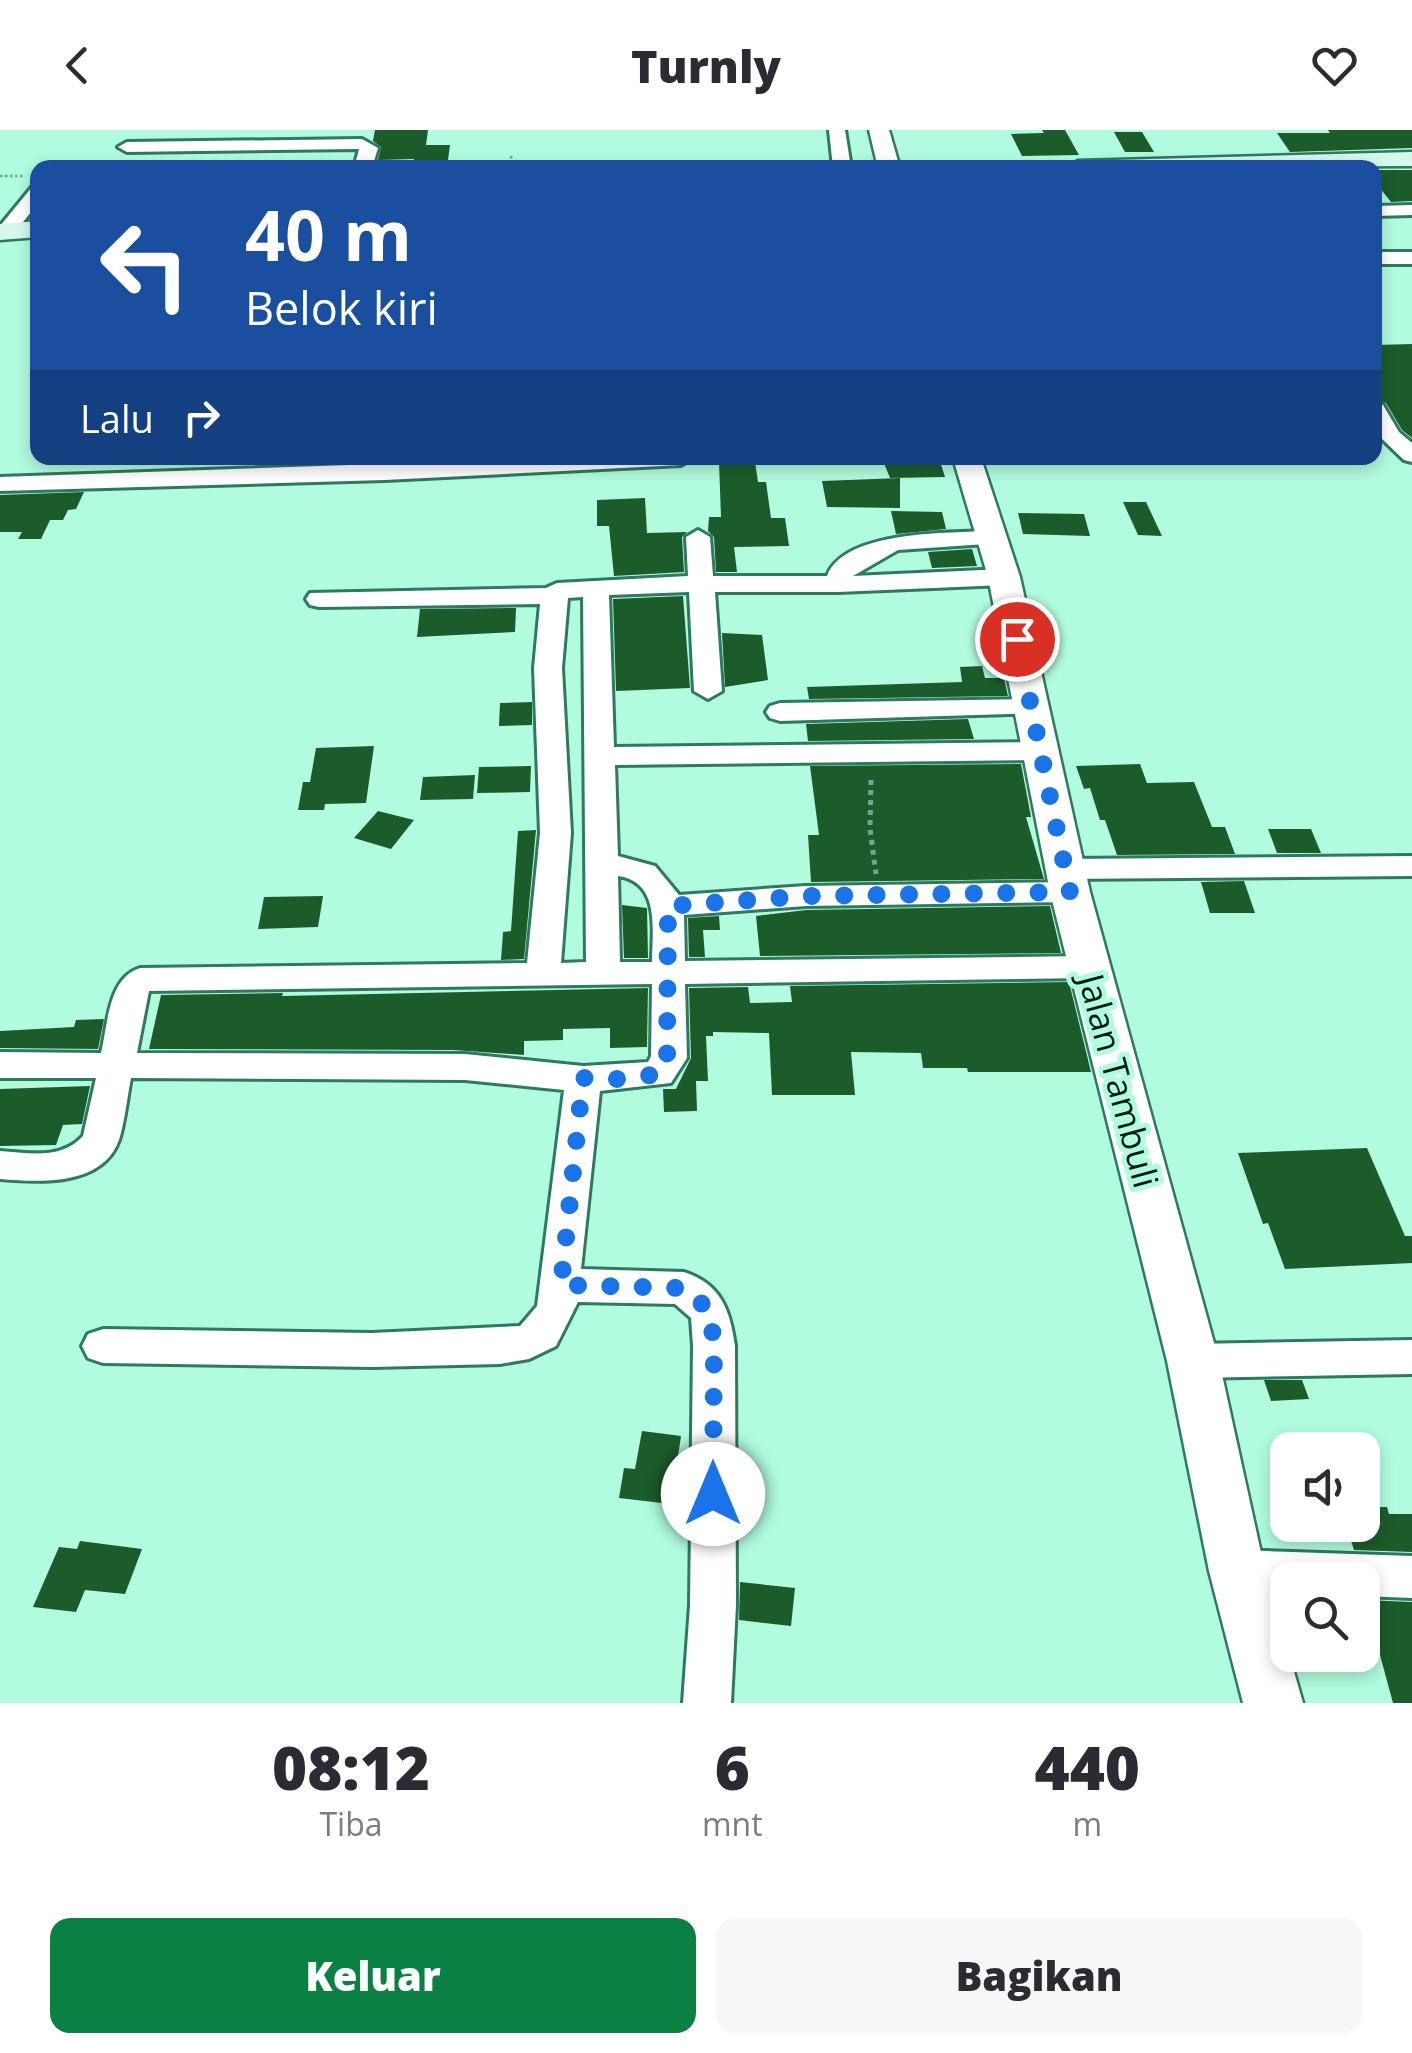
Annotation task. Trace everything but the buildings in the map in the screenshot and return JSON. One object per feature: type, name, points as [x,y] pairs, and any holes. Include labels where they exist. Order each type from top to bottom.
[{"type":"main road","points":[[1382,160],[1412,159]]},
{"type":"main road","points":[[3,232],[30,230]]},
{"type":"street","points":[[837,130],[841,160]]},
{"type":"street","points":[[879,130],[887,160]]},
{"type":"street","points":[[127,147],[148,140]]},
{"type":"street","points":[[127,147],[362,144],[369,148],[366,160]]},
{"type":"street","points":[[122,160],[127,147]]},
{"type":"street","points":[[3,232],[30,192]]},
{"type":"street","points":[[1382,211],[1412,210]]},
{"type":"street","points":[[1382,258],[1412,258]]},
{"type":"street","points":[[1382,422],[1390,436],[1412,454]]},
{"type":"street","points":[[138,482],[147,465]]},
{"type":"street","points":[[0,484],[138,482],[505,465]]},
{"type":"street","name":"Jalan Tambuli","points":[[969,465],[998,557],[1067,881],[1193,1361],[1237,1572],[1273,1703]]},
{"type":"street","points":[[698,537],[708,691]]},
{"type":"street","points":[[838,584],[841,571],[882,546],[998,557]]},
{"type":"street","points":[[320,599],[555,596],[562,590],[704,584],[838,584],[998,557]]},
{"type":"street","points":[[596,588],[603,973]]},
{"type":"street","points":[[543,974],[555,850],[549,689],[555,596]]},
{"type":"street","points":[[780,712],[1032,708]]},
{"type":"street","points":[[602,756],[1041,750]]},
{"type":"street","points":[[0,1064],[465,1067],[583,1078],[646,1076],[663,1071],[669,1058],[668,906],[660,885],[644,870],[604,865]]},
{"type":"street","points":[[668,906],[806,896],[883,896],[1067,881],[1412,866]]},
{"type":"street","points":[[0,1165],[63,1166],[84,1159],[100,1141],[134,984],[140,980],[1089,968]]},
{"type":"street","points":[[104,1346],[372,1350],[500,1347],[530,1342],[542,1334],[557,1309],[583,1078]]},
{"type":"street","points":[[561,1285],[684,1288],[710,1311],[714,1346],[713,1604],[707,1703]]},
{"type":"street","points":[[1193,1361],[1412,1356]]},
{"type":"street","points":[[1237,1572],[1412,1577]]},
{"type":"path","points":[[511,156],[512,160]]},
{"type":"path","points":[[0,176],[30,183]]},
{"type":"path","points":[[871,780],[872,863],[883,896]]},
{"type":"route","points":[[713,1494],[714,1346],[710,1311],[684,1288],[561,1285],[583,1078],[646,1076],[658,1074],[667,1065],[668,906],[806,896],[1070,892],[1017,639]]}]
